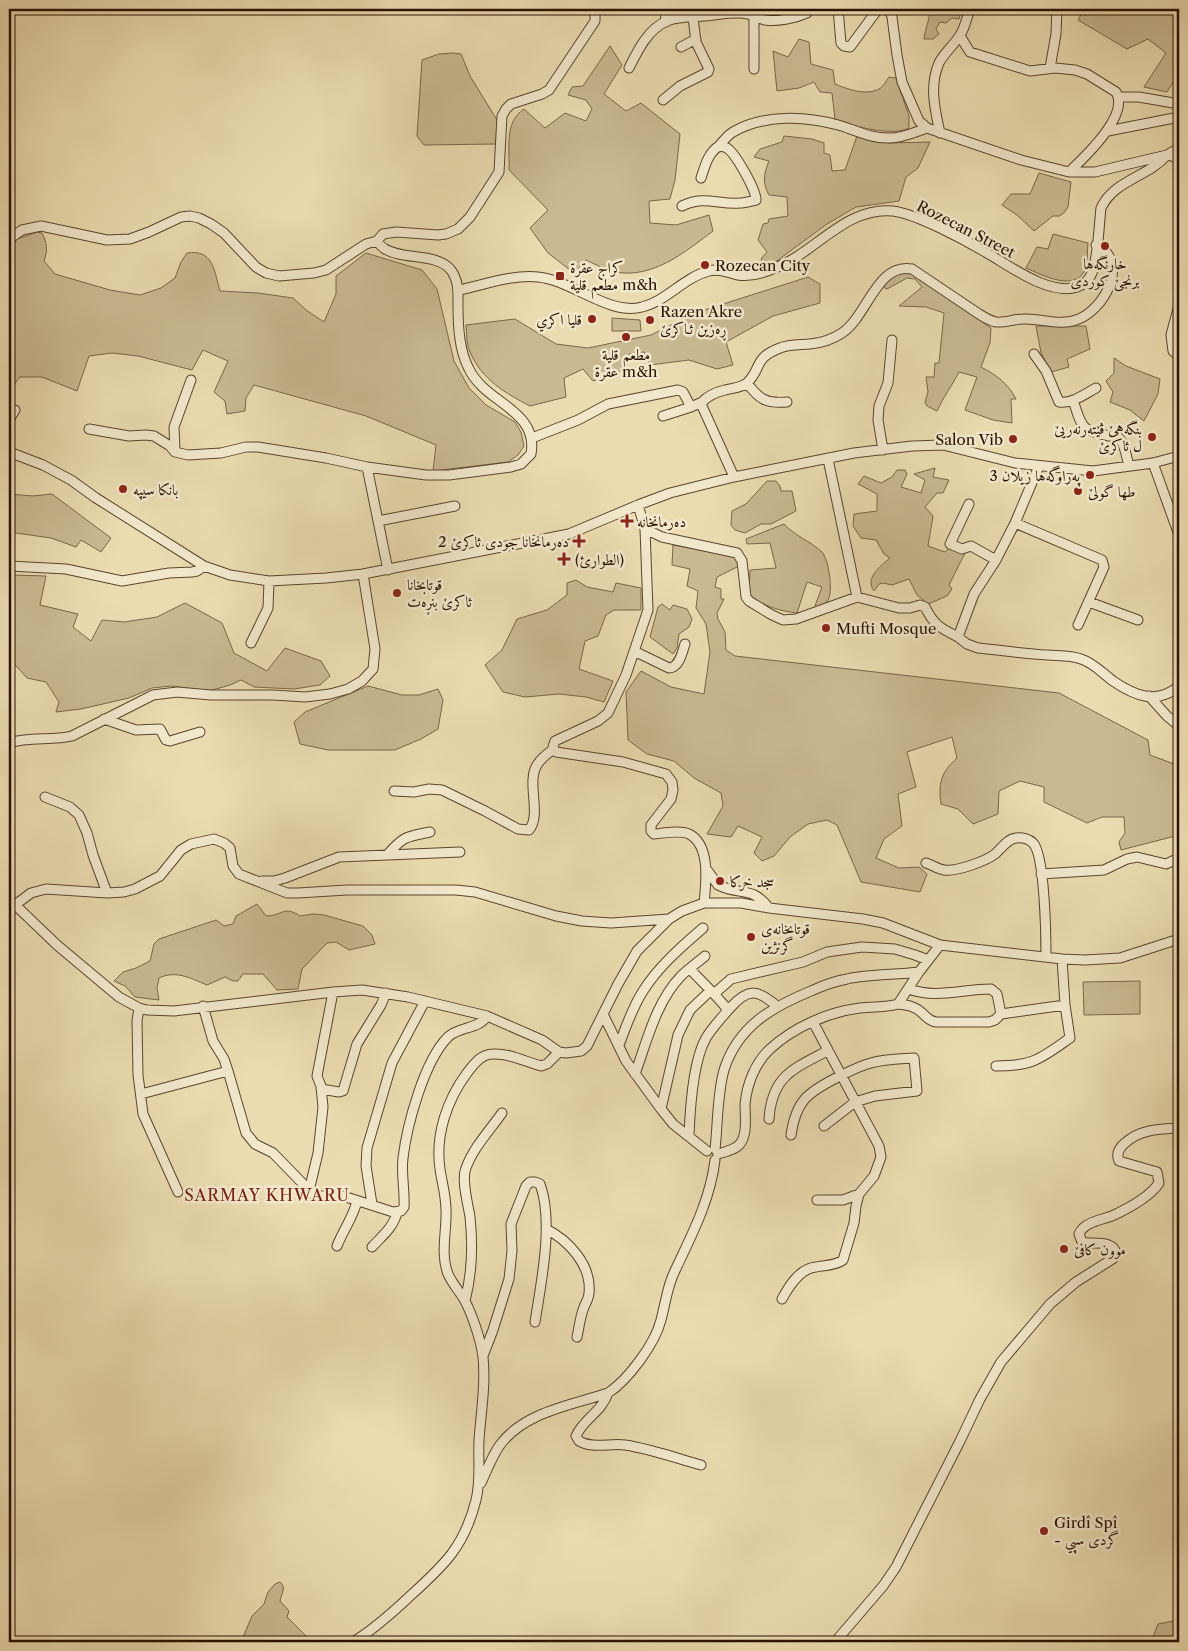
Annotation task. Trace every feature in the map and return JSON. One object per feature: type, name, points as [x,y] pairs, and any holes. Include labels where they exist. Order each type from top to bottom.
[{"type":"street","points":[[9,239],[22,230],[41,226],[107,240],[130,238],[149,232],[182,217],[190,216],[205,221],[224,234],[256,267],[266,273],[288,276],[326,270],[366,244],[377,241],[383,234],[396,232],[446,234],[458,229],[470,217],[499,172],[502,116],[506,109],[512,104],[542,94],[554,85],[595,21],[595,9]]},
{"type":"street","points":[[665,9],[666,22]]},
{"type":"street","points":[[785,9],[787,19]]},
{"type":"street","points":[[629,68],[643,42],[666,22],[693,17],[706,12],[754,15],[767,21],[802,15],[807,13],[809,9]]},
{"type":"street","points":[[838,9],[841,43],[847,47],[854,43],[878,9]]},
{"type":"street","points":[[889,9],[892,17],[902,82],[919,121],[927,128],[1021,160],[1069,172],[1096,172],[1167,155],[1179,148]]},
{"type":"street","points":[[940,133],[933,94],[934,82],[939,63],[960,36],[970,9]]},
{"type":"street","points":[[1050,68],[1058,9]]},
{"type":"street","points":[[754,15],[754,69]]},
{"type":"street","points":[[663,100],[680,86],[708,72],[709,69],[699,50],[696,39],[693,17]]},
{"type":"street","points":[[960,36],[970,52],[1024,70],[1066,68],[1087,74],[1116,92],[1119,101],[1108,131],[1069,172]]},
{"type":"street","points":[[681,47],[696,39]]},
{"type":"street","points":[[1119,97],[1139,97],[1179,104]]},
{"type":"street","points":[[701,178],[708,157],[732,132],[772,118],[822,121],[870,136],[890,138],[905,136],[927,128]]},
{"type":"street","points":[[1108,131],[1174,118]]},
{"type":"street","points":[[682,206],[697,200],[740,204],[756,200],[756,193],[742,166],[728,149],[719,146]]},
{"type":"street","points":[[1167,155],[1179,158]]},
{"type":"street","name":"Rozecan Street","points":[[459,290],[524,276],[538,276],[552,279],[617,307],[640,308],[649,305],[697,275],[707,271],[717,270],[745,276],[777,268],[801,254],[839,226],[884,210],[902,213],[928,223],[976,247],[1025,276],[1050,286],[1071,288],[1085,283],[1093,270],[1101,208],[1105,199],[1114,190],[1157,164],[1167,155]]},
{"type":"street","points":[[89,429],[129,436],[154,436],[170,446],[175,452],[188,455],[221,453],[246,447],[258,447],[409,473],[449,475],[511,467],[520,464],[531,454],[532,438],[516,412],[488,393],[469,369],[464,358],[460,334],[459,290],[451,270],[442,263],[384,249],[377,241]]},
{"type":"street","points":[[662,416],[691,407],[713,394],[735,388],[747,382],[762,358],[770,352],[790,345],[819,343],[843,332],[857,318],[882,280],[890,273],[899,269],[912,269],[979,314],[996,322],[1032,319],[1062,323],[1078,319],[1095,308],[1107,290],[1111,278],[1110,260],[1106,251],[1096,245]]},
{"type":"street","points":[[1179,304],[1171,335],[1173,351],[1179,356]]},
{"type":"street","points":[[882,450],[878,420],[879,406],[888,383],[892,340]]},
{"type":"street","points":[[1034,354],[1046,371],[1059,402],[1073,400],[1096,388]]},
{"type":"street","points":[[175,452],[174,427],[191,380]]},
{"type":"street","points":[[747,382],[767,402],[774,404],[786,402]]},
{"type":"street","points":[[532,438],[578,420],[608,404],[678,390],[683,392],[691,407]]},
{"type":"street","points":[[1073,400],[1085,429],[1090,432],[1118,437],[1121,440],[1129,466]]},
{"type":"street","points":[[702,402],[702,406],[734,477]]},
{"type":"street","points":[[9,420],[15,410]]},
{"type":"street","points":[[9,452],[43,465],[71,480],[96,498],[204,566],[230,575],[269,582],[326,578],[388,570],[568,534],[638,504],[670,493],[734,477],[828,458],[882,450],[912,446],[943,445],[1015,463],[1094,471],[1153,463],[1179,456]]},
{"type":"street","points":[[828,458],[857,597]]},
{"type":"street","points":[[1153,463],[1179,535]]},
{"type":"street","points":[[958,637],[974,594],[996,560],[1016,523],[1040,466]]},
{"type":"street","points":[[367,467],[388,570]]},
{"type":"street","points":[[394,791],[442,790],[518,829],[529,830],[533,819],[536,766],[554,749],[553,746],[556,741],[598,721],[608,713],[626,675],[634,652],[648,610],[644,529],[638,504]]},
{"type":"street","points":[[969,504],[950,544],[962,549],[971,546],[996,560]]},
{"type":"street","points":[[378,521],[455,506]]},
{"type":"street","points":[[1016,523],[1102,560],[1104,567],[1078,625]]},
{"type":"street","points":[[644,529],[662,537],[737,553],[742,561],[746,597],[749,601],[783,620],[796,620],[857,597],[899,608],[910,608],[920,605],[925,607],[932,621],[944,630],[978,648],[1047,655],[1067,655],[1082,659],[1097,667],[1113,681],[1127,689],[1155,698],[1169,694],[1179,686]]},
{"type":"street","points":[[9,566],[66,569],[122,581],[169,573],[192,572],[204,566]]},
{"type":"street","points":[[9,743],[60,739],[72,736],[153,695],[177,692],[211,695],[305,697],[330,694],[348,689],[362,681],[373,669],[375,649],[363,574]]},
{"type":"street","points":[[251,643],[268,608],[269,582]]},
{"type":"street","points":[[1089,602],[1138,620]]},
{"type":"street","points":[[634,652],[668,668],[673,668],[676,666],[685,644]]},
{"type":"street","points":[[1149,696],[1179,726]]},
{"type":"street","points":[[104,719],[136,730],[160,728],[166,740],[170,741],[200,732]]},
{"type":"street","points":[[554,749],[556,752],[623,762],[666,774],[672,782],[671,799],[651,825],[651,831],[654,834],[689,834],[697,841],[709,875],[718,885],[753,893],[762,898],[769,908]]},
{"type":"street","points":[[45,797],[70,807],[79,815],[107,893]]},
{"type":"street","points":[[386,855],[409,835],[430,832]]},
{"type":"street","points":[[926,863],[945,870],[958,869],[994,855],[1014,838],[1024,838],[1034,844],[1038,852],[1041,874],[1046,931],[1046,956]]},
{"type":"street","points":[[669,919],[611,923],[582,921],[556,916],[475,892],[456,890],[347,890],[298,894],[286,893],[247,878],[236,871],[233,866],[230,848],[214,839],[190,844],[181,850],[160,876],[147,884],[124,892],[107,893],[46,889],[31,893],[12,902],[105,986],[139,1008],[174,1011],[202,1006],[362,990],[386,993],[487,1016],[542,1040],[559,1052],[566,1054],[587,1046],[618,984],[637,952],[669,919],[682,911],[704,903],[741,903],[864,919],[883,923],[940,946],[1062,959],[1120,958],[1179,939]]},
{"type":"street","points":[[257,882],[274,882],[339,857],[460,852]]},
{"type":"street","points":[[1041,874],[1104,870],[1126,859],[1137,857],[1166,864],[1179,858]]},
{"type":"street","points":[[704,903],[706,868]]},
{"type":"street","points":[[619,1045],[626,1025],[643,991],[668,960],[703,928]]},
{"type":"street","points":[[898,1004],[919,972],[940,946]]},
{"type":"street","points":[[661,1109],[675,1046],[682,1025],[690,1010],[730,980],[803,962],[827,952],[862,947],[895,948],[928,960]]},
{"type":"street","points":[[635,1074],[662,1003],[681,976],[705,956]]},
{"type":"street","points":[[996,1066],[1017,1066],[1037,1061],[1070,1038],[1064,1005],[1062,959]]},
{"type":"street","points":[[690,969],[728,1010]]},
{"type":"street","points":[[479,1485],[500,1445],[516,1428],[536,1417],[608,1393],[618,1387],[657,1335],[672,1277],[689,1244],[705,1204],[712,1180],[724,1071],[730,1056],[753,1024],[777,1006],[847,978],[919,972]]},
{"type":"street","points":[[909,989],[925,994],[935,994],[990,989],[997,994],[1001,1014]]},
{"type":"street","points":[[309,1191],[318,1153],[323,1107],[322,1090],[316,1076],[333,992]]},
{"type":"street","points":[[689,1136],[695,1071],[706,1039],[728,1010],[738,999],[746,994],[755,992],[766,997],[777,1006]]},
{"type":"street","points":[[322,1090],[343,1091],[357,1044],[381,1005],[386,993]]},
{"type":"street","points":[[372,1204],[366,1166],[368,1148],[392,1062],[425,1002]]},
{"type":"street","points":[[714,1154],[736,1148],[742,1141],[747,1090],[756,1067],[762,1058],[777,1043],[812,1022],[846,1011],[898,1004],[912,1006],[931,1021],[936,1022],[989,1022],[995,1020],[1001,1014],[1064,1005]]},
{"type":"street","points":[[202,1006],[210,1035],[224,1059],[246,1133],[250,1140],[273,1153],[309,1191],[319,1196],[335,1195],[397,1212]]},
{"type":"street","points":[[139,1008],[137,1021],[138,1075],[143,1114],[178,1192]]},
{"type":"street","points":[[603,1014],[626,1060],[661,1109],[673,1124],[714,1154]]},
{"type":"street","points":[[372,1247],[389,1229],[395,1220],[397,1212],[404,1207],[403,1158],[408,1129],[418,1094],[430,1066],[447,1038],[478,1025],[487,1016]]},
{"type":"street","points":[[782,1299],[804,1270],[838,1264],[843,1260],[854,1223],[859,1194],[874,1176],[881,1157],[879,1146],[812,1022]]},
{"type":"street","points":[[769,1119],[771,1104],[779,1083],[789,1073],[827,1051]]},
{"type":"street","points":[[353,1642],[379,1624],[446,1562],[464,1534],[476,1501],[479,1485],[479,1441],[484,1390],[483,1356],[474,1322],[465,1301],[448,1274],[443,1254],[446,1210],[439,1151],[443,1123],[450,1100],[474,1063],[483,1056],[492,1053],[502,1054],[540,1066],[547,1064],[559,1052]]},
{"type":"street","points":[[791,1135],[799,1105],[810,1092],[855,1068],[873,1062],[914,1058],[917,1091],[875,1096],[855,1102],[824,1126]]},
{"type":"street","points":[[141,1094],[228,1071]]},
{"type":"street","points":[[1179,1081],[1179,1087]]},
{"type":"street","points":[[465,1301],[470,1282],[471,1256],[470,1220],[464,1172],[474,1152],[502,1113]]},
{"type":"street","points":[[836,1642],[883,1586],[896,1567],[980,1398],[1001,1362],[1050,1304],[1076,1282],[1114,1258],[1115,1248],[1111,1245],[1082,1242],[1078,1234],[1080,1229],[1136,1202],[1156,1189],[1160,1183],[1157,1172],[1119,1161],[1118,1152],[1122,1146],[1138,1134],[1153,1130],[1179,1128]]},
{"type":"street","points":[[483,1356],[509,1279],[512,1251],[511,1224],[526,1186],[530,1182],[540,1184],[543,1193],[546,1229],[545,1252],[535,1322]]},
{"type":"street","points":[[817,1200],[843,1200],[859,1194]]},
{"type":"street","points":[[337,1246],[352,1218],[357,1201]]},
{"type":"street","points":[[546,1229],[569,1244],[585,1270],[590,1291],[577,1338]]},
{"type":"street","points":[[608,1393],[604,1404],[580,1427],[576,1436],[578,1441],[590,1445],[628,1446],[701,1465]]},
{"type":"shaded area","points":[[930,9],[962,9],[959,19],[952,18],[946,23],[940,22],[936,29],[939,34],[933,39],[924,39]]},
{"type":"shaded area","points":[[1084,9],[1179,9],[1179,73],[1167,92],[1144,87],[1166,53],[1148,39],[1127,49],[1078,20]]},
{"type":"shaded area","points":[[799,39],[809,42],[811,64],[833,70],[835,84],[857,91],[868,92],[880,88],[889,77],[896,78],[909,116],[909,128],[883,131],[851,125],[835,119],[832,93],[820,92],[814,82],[799,88],[777,91],[773,51],[788,57]]},
{"type":"shaded area","points":[[610,46],[622,65],[604,94],[626,111],[641,103],[680,134],[675,180],[670,199],[649,201],[650,223],[676,225],[709,215],[713,231],[668,262],[642,272],[615,272],[586,260],[574,273],[548,253],[530,228],[548,210],[509,170],[509,136],[513,121],[524,109],[545,128],[565,113],[586,121],[592,109],[586,100],[568,95],[572,87],[583,86]]},
{"type":"shaded area","points":[[439,54],[461,54],[470,76],[497,120],[496,144],[424,145],[417,136],[422,60]]},
{"type":"shaded area","points":[[784,136],[812,139],[824,143],[824,153],[830,155],[832,171],[845,170],[857,136],[889,143],[930,142],[918,168],[906,177],[899,201],[856,207],[827,224],[774,263],[764,264],[761,259],[767,252],[758,240],[763,224],[768,223],[769,219],[788,216],[787,197],[769,195],[764,178],[769,161],[754,157],[760,149],[782,142]]},
{"type":"shaded area","points":[[1039,173],[1071,182],[1068,207],[1064,213],[1059,216],[1053,216],[1034,231],[1017,215],[1002,205],[1011,194],[1030,194]]},
{"type":"shaded area","points":[[37,232],[42,233],[46,243],[44,261],[55,274],[110,290],[140,295],[161,288],[175,278],[181,262],[187,253],[202,254],[214,269],[220,291],[258,293],[293,298],[306,310],[324,322],[336,294],[336,276],[366,253],[422,270],[437,289],[454,361],[469,388],[486,405],[515,422],[521,432],[524,446],[518,455],[508,462],[433,471],[436,445],[366,416],[254,385],[246,398],[245,411],[227,414],[225,401],[214,392],[228,361],[203,350],[192,370],[138,356],[112,353],[89,356],[77,391],[42,377],[20,377],[9,391],[9,245],[17,239]]},
{"type":"shaded area","points":[[1053,234],[1088,243],[1086,267],[1082,275],[1076,280],[1068,281],[1050,278],[1026,268],[1037,247],[1048,249]]},
{"type":"shaded area","points":[[902,271],[910,272],[991,328],[990,343],[981,367],[1001,380],[1016,399],[1011,399],[1012,423],[993,420],[965,410],[977,377],[959,372],[937,411],[927,406],[925,402],[928,392],[926,377],[934,377],[935,363],[939,363],[944,313],[926,307],[899,306],[922,287],[915,279],[907,278],[887,289],[881,286],[891,276]]},
{"type":"shaded area","points":[[808,277],[820,284],[820,303],[773,316],[726,342],[733,365],[717,369],[689,360],[650,365],[644,352],[629,354],[626,369],[593,381],[583,369],[564,378],[566,397],[530,406],[495,385],[475,362],[468,346],[466,325],[515,319],[556,344],[588,348],[651,335],[695,313]]},
{"type":"shaded area","points":[[612,318],[640,320],[641,331],[612,331]]},
{"type":"shaded area","points":[[1036,326],[1086,326],[1090,349],[1067,359],[1069,367],[1051,372],[1041,353]]},
{"type":"shaded area","points":[[1114,358],[1126,366],[1160,379],[1158,394],[1144,421],[1130,410],[1110,402],[1113,392],[1106,381],[1114,373]]},
{"type":"shaded area","points":[[935,468],[933,477],[949,480],[943,493],[937,493],[925,507],[933,516],[928,546],[945,552],[949,548],[955,548],[965,553],[949,585],[952,589],[947,596],[928,604],[917,595],[909,579],[892,585],[879,584],[874,591],[871,586],[872,577],[890,558],[884,554],[876,540],[861,538],[853,526],[854,514],[877,511],[877,494],[858,484],[864,476],[881,483],[892,477],[897,470],[905,470],[907,474],[901,487],[921,493],[925,480],[914,474]]},
{"type":"shaded area","points":[[767,481],[776,481],[781,491],[792,491],[796,511],[771,524],[761,524],[745,533],[735,530],[731,525],[732,511],[746,504]]},
{"type":"shaded area","points":[[9,494],[33,496],[52,494],[111,538],[101,552],[81,540],[76,547],[51,538],[9,532]]},
{"type":"shaded area","points":[[784,524],[825,556],[830,577],[830,592],[827,602],[817,609],[815,606],[822,587],[807,582],[797,613],[771,607],[749,595],[750,570],[776,568],[770,543],[747,544],[746,539]]},
{"type":"shaded area","points":[[673,545],[734,556],[739,566],[717,577],[715,587],[721,589],[721,599],[724,599],[717,613],[725,632],[726,650],[735,656],[1059,693],[1148,740],[1150,755],[1174,764],[1179,755],[1179,835],[1121,850],[1119,842],[1125,833],[1124,817],[1102,817],[1087,823],[1044,802],[1044,787],[1020,781],[999,791],[998,814],[973,824],[958,809],[941,804],[940,790],[944,773],[957,758],[952,737],[907,752],[916,787],[898,794],[902,826],[884,839],[876,858],[899,868],[919,867],[927,874],[920,892],[861,882],[837,825],[827,820],[808,824],[790,837],[774,856],[762,861],[754,853],[762,837],[738,826],[731,837],[707,834],[723,806],[721,793],[694,778],[674,761],[647,754],[628,740],[626,692],[641,671],[671,687],[704,694],[710,652],[706,624],[696,608],[698,591],[687,586],[690,569],[672,565]]},
{"type":"shaded area","points":[[12,575],[46,576],[40,605],[78,614],[73,627],[91,641],[102,620],[124,622],[157,617],[185,603],[222,623],[234,653],[267,671],[285,648],[321,661],[330,676],[320,685],[294,689],[254,687],[241,680],[209,691],[171,686],[152,688],[129,698],[81,709],[56,712],[59,702],[46,682],[27,678],[9,658],[9,587],[11,586]]},
{"type":"shaded area","points":[[576,580],[587,587],[613,592],[616,583],[641,588],[641,610],[614,610],[606,615],[598,636],[585,641],[579,669],[613,681],[604,702],[586,697],[559,694],[525,697],[503,692],[485,665],[502,650],[517,619],[547,610],[567,595],[567,583]]},
{"type":"shaded area","points":[[662,604],[670,610],[673,605],[687,609],[692,619],[689,627],[679,634],[677,648],[673,654],[650,637],[658,607]]},
{"type":"shaded area","points":[[368,686],[402,695],[419,695],[438,689],[443,700],[438,729],[421,739],[395,750],[328,750],[300,744],[294,722],[305,712]]},
{"type":"shaded area","points":[[257,904],[266,916],[290,911],[300,916],[324,915],[363,926],[372,935],[375,944],[349,950],[336,942],[327,943],[302,969],[298,989],[277,990],[263,974],[243,974],[238,981],[225,977],[207,985],[183,976],[171,975],[159,978],[157,988],[159,1000],[135,997],[125,986],[114,981],[123,972],[150,961],[154,944],[159,939],[216,920],[224,926],[233,924],[236,916]]},
{"type":"shaded area","points":[[1140,981],[1140,1014],[1084,1015],[1083,982]]},
{"type":"shaded area","points":[[280,1582],[283,1589],[280,1601],[289,1611],[287,1617],[312,1642],[241,1642],[252,1616],[264,1604],[268,1592],[275,1584]]},
{"type":"shaded area","points":[[1179,1620],[1179,1642],[1151,1642],[1158,1624]]},
{"type":"place","name":"خارنگەها برنجێ کوردی","points":[[1105,246]]},
{"type":"place","name":"Rozecan City","points":[[705,265]]},
{"type":"place","name":"كراج عقرة مطعم قلية m&h","points":[[560,276]]},
{"type":"place","name":"قليا اكري","points":[[592,319]]},
{"type":"place","name":"Razen Akre ڕەزین ئـاکرێ","points":[[650,320]]},
{"type":"place","name":"مطعم قلية عقرة m&h","points":[[626,337]]},
{"type":"place","name":"بنگەهێ ڤێتەرنەریێ ل ئاکرێ","points":[[1152,437]]},
{"type":"place","name":"Salon Vib","points":[[1013,439]]},
{"type":"place","name":"پەراوگەها زیلان 3","points":[[1090,475]]},
{"type":"place","name":"بانکا سیپە","points":[[123,489]]},
{"type":"place","name":"طها گولێ","points":[[1078,491]]},
{"type":"place","name":"دەرمانخانە","points":[[627,521]]},
{"type":"place","name":"دەرمانخانا جودی ئاکرێ 2","points":[[579,541]]},
{"type":"place","name":"(الطوارئ)","points":[[564,559]]},
{"type":"place","name":"قوتابخانا ئاکرێ بنڕەت","points":[[397,593]]},
{"type":"place","name":"Mufti Mosque","points":[[826,628]]},
{"type":"place","name":"سجد خركا","points":[[720,881]]},
{"type":"place","name":"قوتابخانەی گرنژین","points":[[751,937]]},
{"type":"place","name":"موون کافێ","points":[[1064,1249]]},
{"type":"place","name":"Girdî Spî - گردی سپي","points":[[1044,1531]]},
{"type":"district","name":"SARMAY KHWARU","points":[[267,1195]]}]
